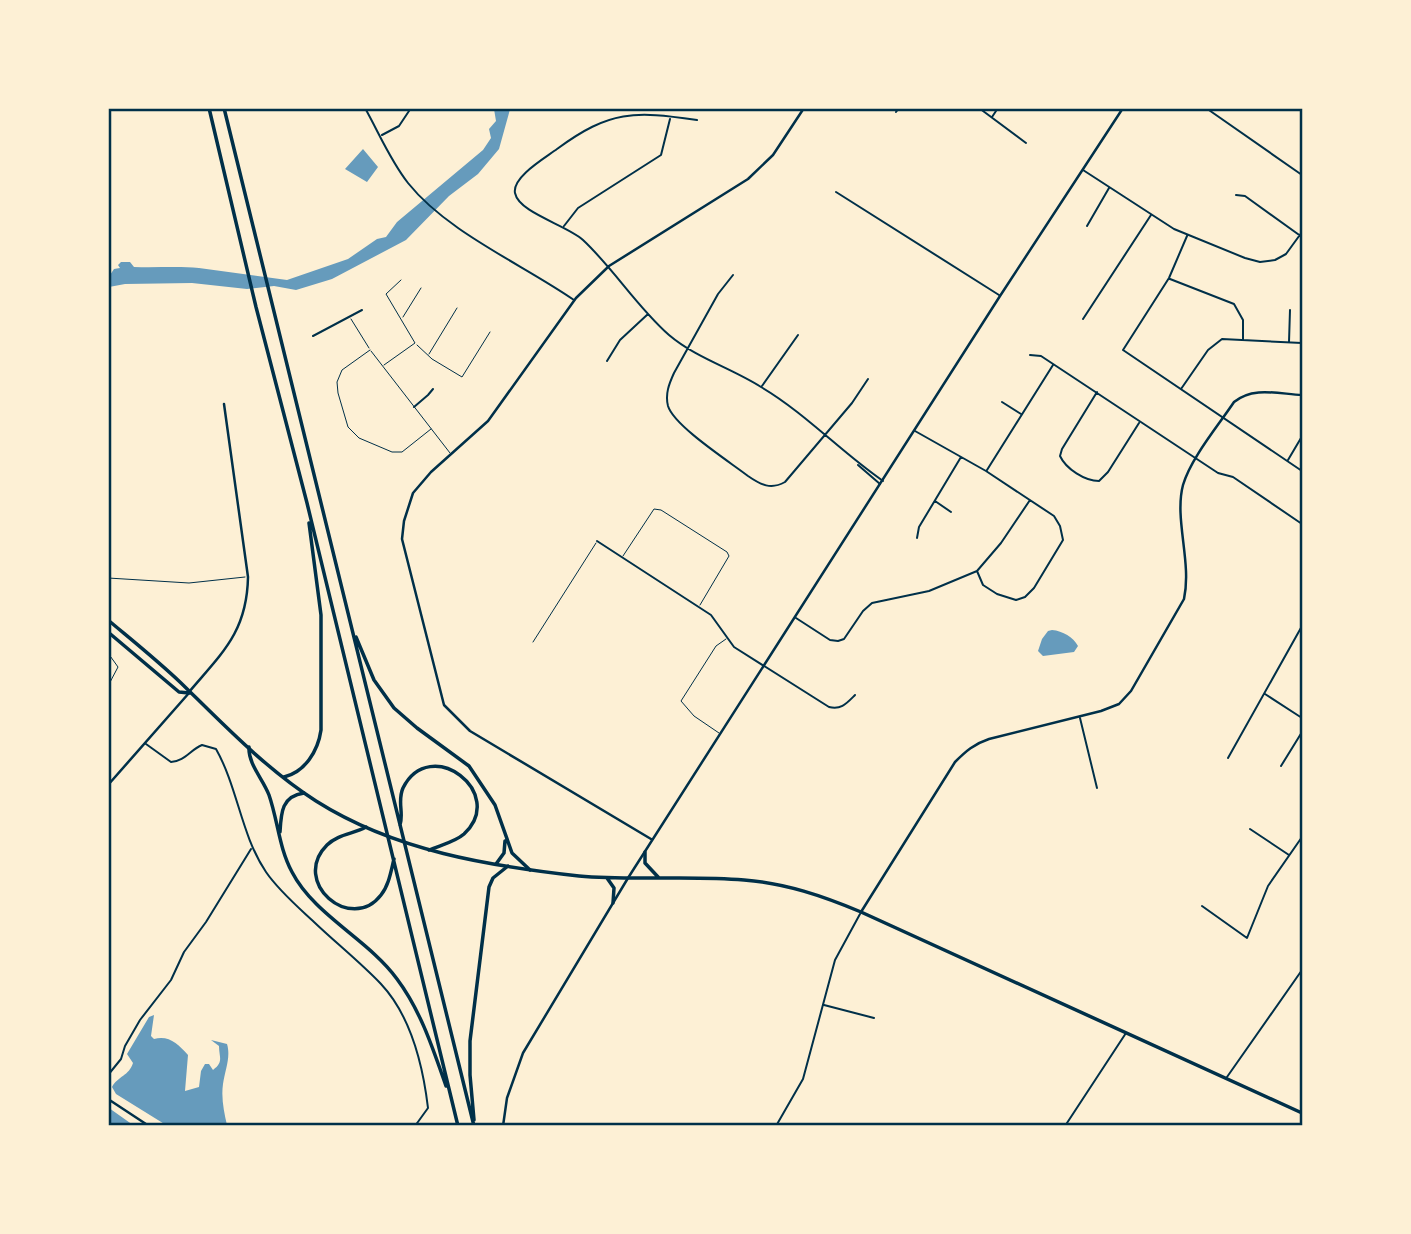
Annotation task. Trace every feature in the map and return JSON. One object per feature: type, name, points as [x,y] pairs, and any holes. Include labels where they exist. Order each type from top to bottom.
[{"type":"main road","points":[[209,108],[458,1125]]},
{"type":"main road","points":[[224,108],[474,1125]]},
{"type":"main road","points":[[284,777],[298,773],[310,759],[321,730],[321,615],[307,503]]},
{"type":"main road","points":[[108,620],[284,777],[304,793],[366,827],[422,848],[459,858],[530,870],[607,878],[722,878],[766,883],[816,894],[1303,1113]]},
{"type":"main road","points":[[352,627],[374,680],[394,708],[469,766],[495,805],[512,853],[530,870]]},
{"type":"main road","points":[[108,632],[179,692],[189,693]]},
{"type":"main road","points":[[248,747],[248,757],[268,792],[284,854],[293,875],[313,899],[396,976],[427,1033],[453,1104]]},
{"type":"main road","points":[[400,827],[400,797],[407,782],[414,775],[432,767],[456,771],[470,784],[474,794],[476,812],[473,821],[456,840],[429,850]]},
{"type":"main road","points":[[284,854],[280,831],[281,815],[288,799],[295,794],[304,793]]},
{"type":"main road","points":[[366,827],[331,841],[319,857],[316,865],[317,884],[327,898],[340,906],[350,908],[359,908],[376,901],[388,885],[394,857]]},
{"type":"main road","points":[[496,864],[504,853],[503,832]]},
{"type":"main road","points":[[645,852],[645,863],[661,879]]},
{"type":"main road","points":[[474,1125],[470,1041],[487,898],[491,880],[508,866]]},
{"type":"main road","points":[[607,878],[614,888],[613,903]]},
{"type":"street","points":[[365,108],[394,163],[421,198],[455,225],[574,301]]},
{"type":"street","points":[[380,136],[399,126],[411,108]]},
{"type":"street","points":[[652,840],[470,732],[444,705],[402,539],[404,521],[413,493],[431,472],[488,421],[574,301],[609,266],[748,179],[773,155],[804,108]]},
{"type":"street","points":[[979,108],[1027,143]]},
{"type":"street","points":[[992,118],[998,108]]},
{"type":"street","points":[[503,1125],[507,1098],[523,1053],[628,878],[1000,296],[1124,108]]},
{"type":"street","points":[[1206,108],[1303,175]]},
{"type":"street","points":[[697,120],[635,114],[611,118],[572,139],[521,177],[516,182],[515,192],[523,206],[582,239],[609,266],[648,314],[687,349],[761,386],[882,483]]},
{"type":"street","points":[[563,226],[578,208],[661,155],[670,118]]},
{"type":"street","points":[[1082,169],[1188,236],[1260,262],[1275,260],[1286,254],[1302,234],[1245,196],[1236,195]]},
{"type":"street","points":[[1087,226],[1110,188]]},
{"type":"street","points":[[836,192],[1000,296]]},
{"type":"street","points":[[1083,319],[1152,214]]},
{"type":"street","points":[[1188,236],[1169,278],[1123,350],[1303,471]]},
{"type":"street","points":[[733,275],[718,294],[668,386],[669,410],[680,424],[759,484],[774,487],[786,482],[852,403],[868,379]]},
{"type":"street","points":[[1169,278],[1234,304],[1243,320],[1243,340]]},
{"type":"street","points":[[313,336],[362,310]]},
{"type":"street","points":[[1289,343],[1290,310]]},
{"type":"street","points":[[607,360],[620,340],[648,314]]},
{"type":"street","points":[[761,386],[798,335]]},
{"type":"street","points":[[1181,389],[1208,350],[1222,339],[1303,343]]},
{"type":"street","points":[[1030,355],[1041,356],[1054,364],[1196,459],[1218,473],[1233,477],[1303,524]]},
{"type":"street","points":[[986,471],[1054,364]]},
{"type":"street","points":[[414,407],[429,396],[433,389]]},
{"type":"street","points":[[1097,392],[1060,456],[1063,462],[1078,473],[1094,482],[1102,479],[1140,422]]},
{"type":"street","points":[[776,1125],[803,1079],[835,960],[861,912],[955,762],[977,743],[1080,717],[1119,704],[1132,691],[1184,599],[1187,583],[1181,502],[1183,485],[1196,459],[1234,402],[1251,392],[1303,395]]},
{"type":"street","points":[[1002,402],[1022,414]]},
{"type":"street","points":[[108,785],[224,652],[240,626],[248,600],[248,577],[224,404]]},
{"type":"street","points":[[1288,461],[1301,438],[1303,428]]},
{"type":"street","points":[[915,431],[986,471],[1054,516],[1060,526],[1063,540],[1034,588],[1025,597],[1007,599],[983,585],[977,571]]},
{"type":"street","points":[[917,538],[919,527],[961,456]]},
{"type":"street","points":[[934,500],[951,512]]},
{"type":"street","points":[[796,617],[830,640],[844,639],[863,611],[873,603],[929,591],[977,571],[1001,543],[1030,500]]},
{"type":"street","points":[[597,541],[699,607],[718,623],[726,639],[764,667],[829,707],[837,709],[855,695]]},
{"type":"street","points":[[1228,758],[1303,625]]},
{"type":"street","points":[[1264,693],[1303,718]]},
{"type":"street","points":[[1080,717],[1097,788]]},
{"type":"street","points":[[1281,766],[1303,733]]},
{"type":"street","points":[[145,743],[171,762],[185,758],[194,748],[202,745],[216,749],[232,785],[252,847],[268,875],[383,986],[408,1026],[421,1067],[428,1108],[415,1125]]},
{"type":"street","points":[[1250,829],[1289,856]]},
{"type":"street","points":[[1202,906],[1247,938],[1268,886],[1303,837]]},
{"type":"street","points":[[108,1075],[121,1059],[140,1020],[171,980],[184,952],[206,922],[252,847]]},
{"type":"street","points":[[1226,1078],[1303,970]]},
{"type":"street","points":[[823,1005],[874,1018]]},
{"type":"street","points":[[1065,1125],[1126,1033]]},
{"type":"street","points":[[108,1099],[149,1125]]},
{"type":"lane","points":[[401,280],[386,294],[415,343],[428,356],[462,377],[490,332]]},
{"type":"lane","points":[[401,319],[421,288]]},
{"type":"lane","points":[[428,356],[457,308]]},
{"type":"lane","points":[[349,316],[382,367],[452,454]]},
{"type":"lane","points":[[382,367],[415,343]]},
{"type":"lane","points":[[370,350],[342,370],[337,382],[348,427],[359,438],[392,452],[402,452],[431,429]]},
{"type":"lane","points":[[622,557],[654,509],[662,510],[727,552],[728,561],[699,607]]},
{"type":"lane","points":[[533,642],[597,541]]},
{"type":"lane","points":[[108,578],[189,583],[248,577]]},
{"type":"lane","points":[[720,734],[694,716],[681,701],[716,646],[726,639]]},
{"type":"lane","points":[[108,653],[118,667],[108,686]]},
{"type":"water","points":[[494,109],[510,109],[499,149],[478,174],[449,196],[406,240],[332,279],[296,290],[274,286],[247,289],[192,283],[125,284],[109,287],[108,278],[114,269],[120,268],[118,265],[121,262],[130,262],[134,267],[199,268],[287,280],[348,259],[377,239],[386,237],[397,222],[483,150],[491,138],[489,129],[496,121]]},
{"type":"water","points":[[363,149],[378,167],[367,182],[345,169]]},
{"type":"water","points":[[1052,630],[1064,633],[1073,640],[1078,646],[1074,652],[1043,656],[1038,651],[1042,639]]},
{"type":"water","points":[[154,1015],[151,1036],[154,1039],[173,1041],[188,1055],[185,1091],[199,1087],[201,1071],[205,1064],[209,1064],[213,1070],[219,1064],[219,1046],[211,1040],[227,1044],[228,1059],[222,1094],[227,1125],[166,1125],[116,1094],[112,1087],[129,1071],[133,1063],[127,1054],[149,1017]]},
{"type":"water","points":[[109,1108],[133,1125],[109,1125]]}]
